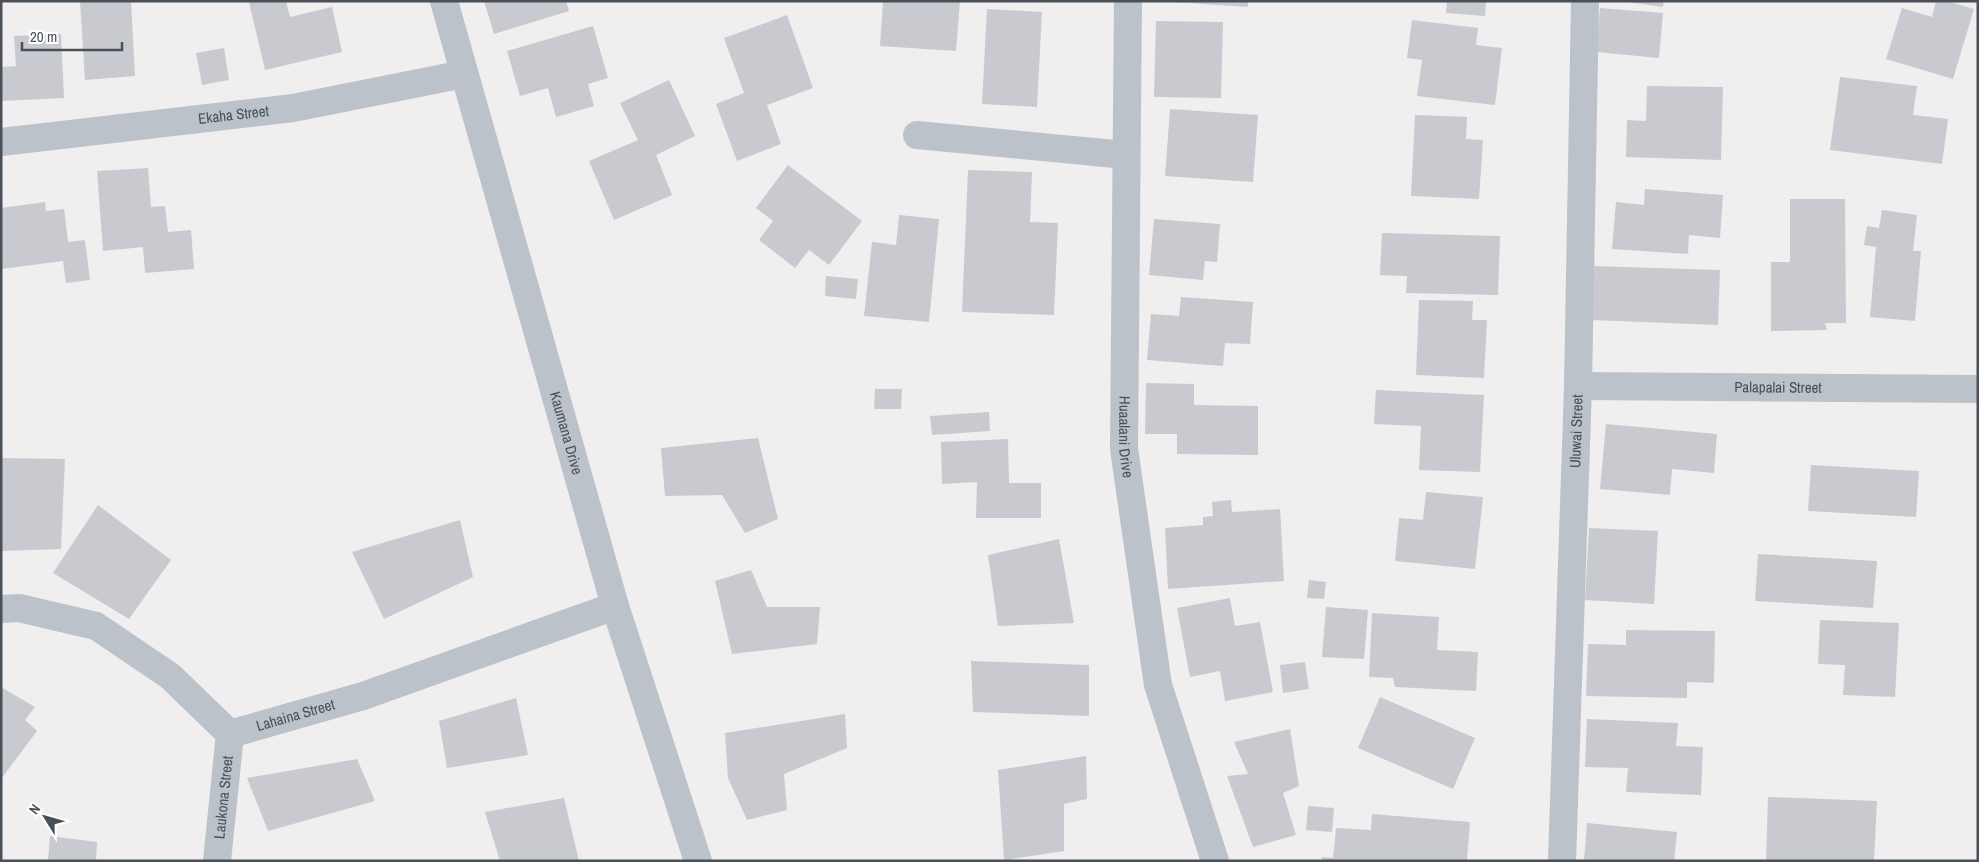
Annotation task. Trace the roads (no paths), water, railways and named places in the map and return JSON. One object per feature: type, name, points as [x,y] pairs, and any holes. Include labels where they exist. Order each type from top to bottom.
[{"type":"street","name":"Kaumana Drive","points":[[444,1],[615,606],[698,861]]},
{"type":"street","name":"Huaalani Drive","points":[[1128,1],[1124,449],[1158,685],[1215,861]]},
{"type":"street","name":"Uluwai Street","points":[[1562,861],[1578,386],[1585,1]]},
{"type":"street","name":"Ekaha Street","points":[[1,142],[293,108],[464,74]]},
{"type":"street","points":[[917,135],[1126,155]]},
{"type":"street","name":"Palapalai Street","points":[[1578,386],[1978,389]]},
{"type":"street","name":"Lahaina Street","points":[[230,734],[363,696],[615,606]]},
{"type":"street","points":[[1,609],[19,608],[96,626],[170,676],[230,734]]},
{"type":"street","name":"Laukona Street","points":[[217,861],[230,734]]}]
